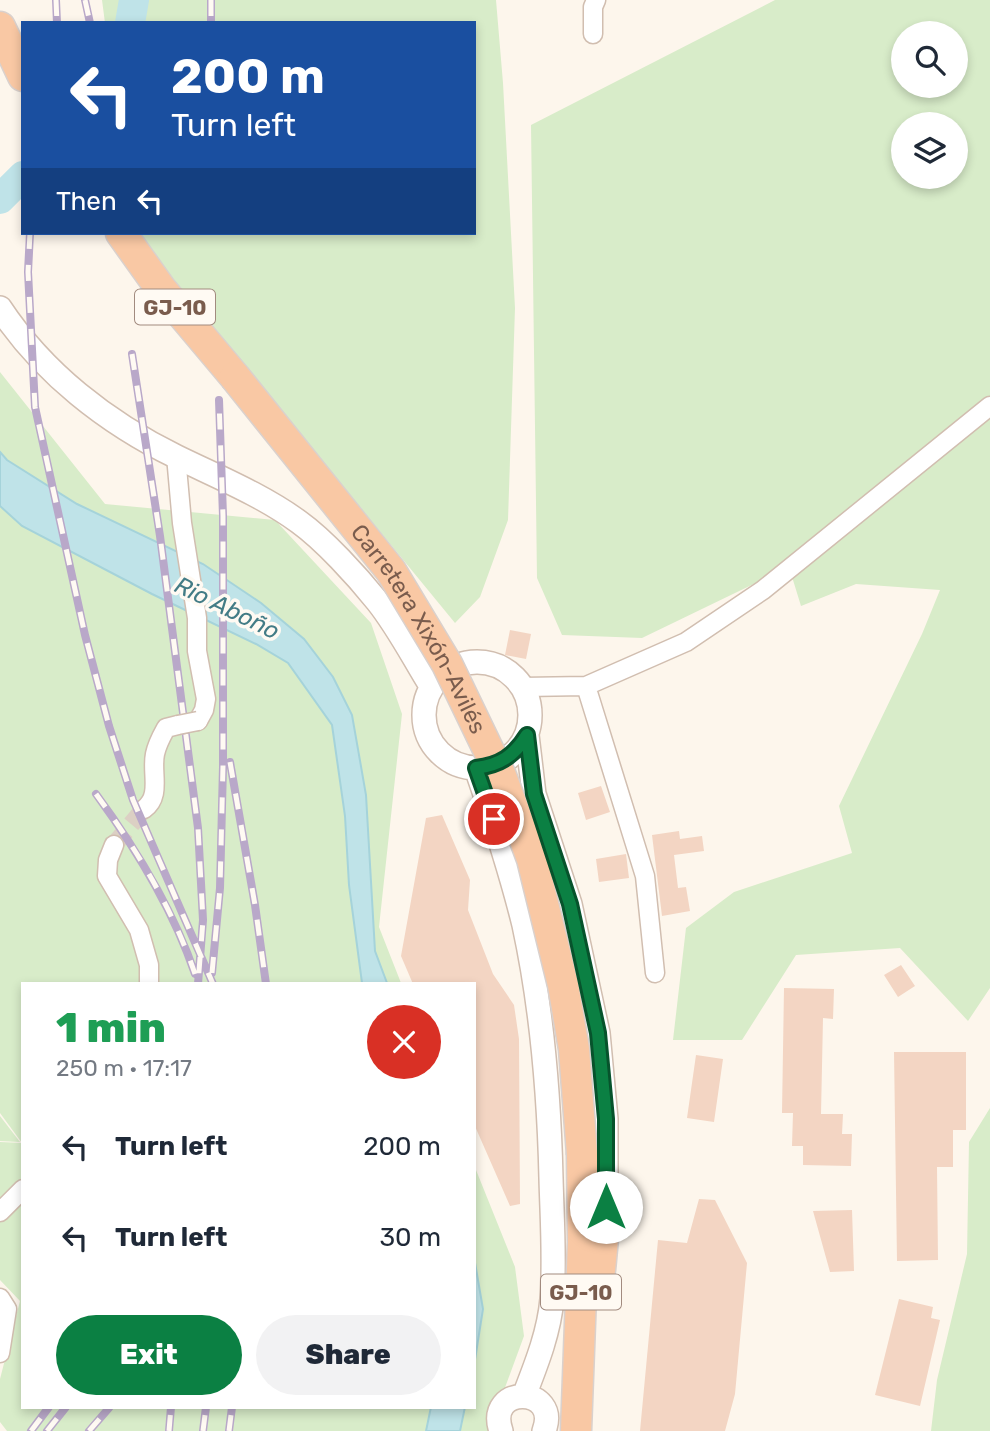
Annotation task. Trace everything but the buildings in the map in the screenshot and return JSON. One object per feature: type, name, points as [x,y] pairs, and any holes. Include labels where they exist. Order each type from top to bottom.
[{"type":"highway","points":[[0,27],[21,72]]},
{"type":"highway","name":"Carretera Xixón-Avilés","points":[[122,235],[161,289],[391,571],[447,664],[500,776],[532,859],[563,985],[574,1049],[582,1154],[583,1242],[576,1431]]},
{"type":"highway","points":[[585,1431],[606,1207]]},
{"type":"street","points":[[593,34],[593,7],[596,0]]},
{"type":"street","points":[[0,308],[18,335],[53,373],[105,414],[139,437],[275,505],[302,524],[378,602],[431,686]]},
{"type":"street","points":[[523,687],[586,686],[686,642],[763,590],[990,406]]},
{"type":"street","points":[[144,809],[153,796],[154,758],[158,742],[166,728],[198,721],[206,699],[197,650],[197,618],[182,523],[176,456]]},
{"type":"street","points":[[527,735],[518,749],[492,766],[476,768],[454,763],[436,750],[425,730],[423,708],[431,686],[443,673],[459,664],[477,661],[495,664],[511,673],[523,687],[530,711],[527,735],[534,794],[570,904],[598,1033],[606,1119],[606,1207]]},
{"type":"street","points":[[586,686],[645,876],[655,973]]},
{"type":"street","points":[[476,768],[502,844],[524,927],[547,1086],[552,1301],[540,1356],[524,1396]]},
{"type":"street","points":[[114,845],[108,860],[107,876],[139,930],[149,965],[149,982]]},
{"type":"street","points":[[0,1212],[21,1191]]},
{"type":"street","points":[[0,1298],[7,1309],[0,1353]]},
{"type":"street","points":[[501,1431],[499,1423],[502,1408],[511,1399],[524,1396],[538,1401],[543,1407],[547,1422],[544,1431]]},
{"type":"green space","points":[[102,0],[496,0],[515,308],[508,520],[480,597],[455,623],[137,235],[476,235],[476,21],[105,21]]},
{"type":"green space","points":[[775,0],[990,0],[990,988],[968,1021],[900,948],[796,955],[742,1040],[673,1040],[686,928],[734,892],[852,853],[839,806],[922,634],[940,590],[856,584],[801,606],[789,567],[642,638],[562,635],[537,578],[531,125]]},
{"type":"green space","points":[[0,372],[105,504],[275,520],[371,623],[402,714],[379,927],[401,982],[21,982],[21,1142],[0,1113]]},
{"type":"green space","points":[[990,1108],[990,1431],[931,1431],[937,1380],[967,1254],[969,1142]]},
{"type":"green space","points":[[0,1116],[20,1142],[0,1141]]},
{"type":"green space","points":[[0,1142],[21,1143],[21,1409],[476,1409],[476,1170],[515,1267],[524,1336],[489,1431],[7,1431],[0,1422],[0,1379],[20,1301],[0,1280]]},
{"type":"water","points":[[0,452],[7,460],[77,504],[203,564],[261,603],[304,639],[333,677],[352,715],[366,795],[375,951],[387,982],[362,982],[349,885],[345,816],[332,725],[288,663],[256,644],[152,594],[22,526],[0,506]]},
{"type":"water","points":[[476,1269],[483,1309],[476,1353]]},
{"type":"water","points":[[431,1409],[465,1409],[460,1431],[426,1431]]},
{"type":"waterway","name":"Rio Aboño","points":[[130,21],[134,0]]},
{"type":"waterway","name":"Rio Aboño","points":[[0,199],[21,178]]},
{"type":"tunnel","points":[[114,845],[144,809]]},
{"type":"railway","points":[[56,0],[57,21]]},
{"type":"railway","points":[[85,0],[90,21]]},
{"type":"railway","points":[[211,0],[211,21]]},
{"type":"railway","points":[[30,235],[28,272],[35,407],[85,635],[109,726],[133,800],[212,982]]},
{"type":"railway","points":[[132,354],[160,536],[198,828],[203,920],[198,982]]},
{"type":"railway","points":[[212,973],[220,888],[223,766],[223,516],[219,400]]},
{"type":"railway","points":[[230,762],[266,982]]},
{"type":"railway","points":[[96,794],[153,881],[176,926],[195,974]]},
{"type":"railway","points":[[31,1431],[48,1409]]},
{"type":"railway","points":[[47,1431],[64,1409]]},
{"type":"railway","points":[[89,1431],[108,1409]]},
{"type":"railway","points":[[169,1431],[171,1409]]},
{"type":"railway","points":[[203,1431],[206,1409]]},
{"type":"railway","points":[[229,1431],[232,1409]]},
{"type":"route","points":[[494,819],[476,768],[492,766],[506,759],[518,749],[527,735],[534,794],[570,904],[598,1033],[606,1119],[606,1207]]}]
